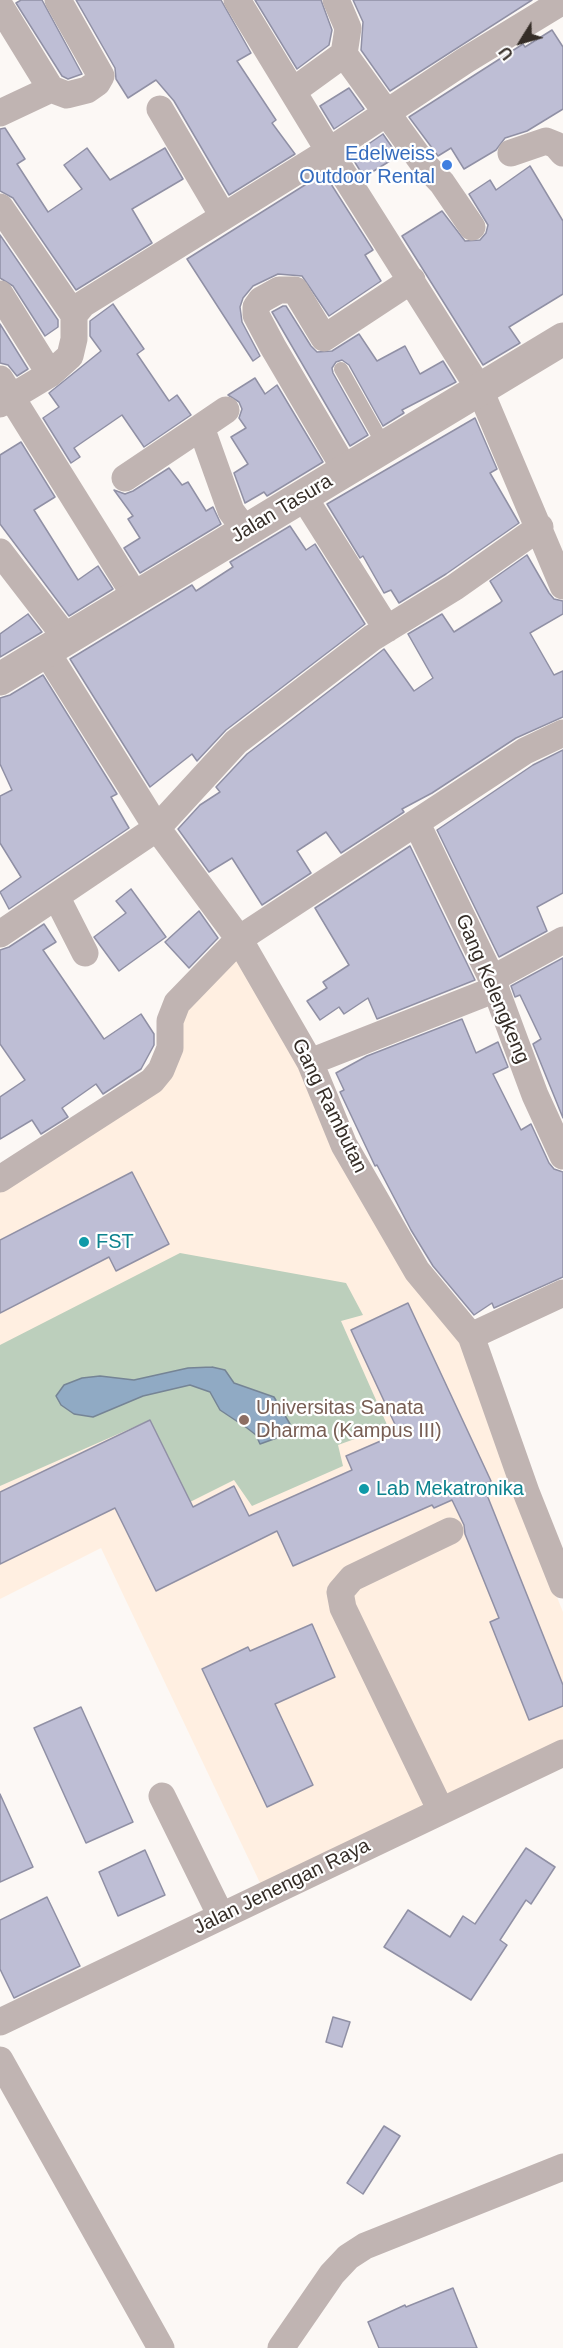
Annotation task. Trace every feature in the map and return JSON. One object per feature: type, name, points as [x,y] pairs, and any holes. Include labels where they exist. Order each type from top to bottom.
[{"type":"street","points":[[0,6],[51,89],[67,95],[87,90],[99,82],[101,76],[57,0]]},
{"type":"street","points":[[237,0],[480,390],[540,526],[563,586]]},
{"type":"street","points":[[336,0],[348,28],[344,54],[423,163],[442,183],[472,227]]},
{"type":"street","points":[[74,315],[90,300],[329,151],[466,60],[563,2]]},
{"type":"street","points":[[293,91],[344,54]]},
{"type":"street","points":[[0,113],[51,89]]},
{"type":"street","points":[[160,109],[224,216]]},
{"type":"street","points":[[511,153],[546,141],[555,145],[563,153]]},
{"type":"street","points":[[0,207],[41,271],[74,315],[74,339],[70,356],[50,374],[4,393],[136,597]]},
{"type":"street","points":[[346,471],[276,353],[256,315],[256,307],[261,300],[279,290],[295,290],[324,338],[412,280]]},
{"type":"street","points":[[0,294],[50,374]]},
{"type":"street","name":"Jalan Tasura","points":[[0,679],[563,339]]},
{"type":"street","points":[[125,478],[226,410]]},
{"type":"street","points":[[201,427],[231,511],[246,531]]},
{"type":"street","points":[[303,496],[387,629]]},
{"type":"street","points":[[0,934],[156,828],[236,742],[387,629],[455,587],[540,526]]},
{"type":"street","name":"Gang Rambutan","points":[[0,552],[56,645],[156,828],[240,939],[310,1062],[344,1145],[417,1271],[471,1336],[526,1492],[563,1585]]},
{"type":"street","points":[[0,1179],[152,1081],[161,1070],[170,1048],[170,1021],[177,1003],[240,939],[525,752],[563,733]]},
{"type":"street","name":"Gang Kelengkeng","points":[[417,824],[553,1110],[563,1156]]},
{"type":"street","points":[[56,896],[85,953]]},
{"type":"street","points":[[310,1062],[494,984],[563,940]]},
{"type":"street","points":[[471,1336],[563,1293]]},
{"type":"street","points":[[441,1811],[343,1608],[340,1592],[352,1578],[450,1531]]},
{"type":"street","name":"Jalan Jenengan Raya","points":[[0,2020],[563,1753]]},
{"type":"street","points":[[162,1796],[221,1916]]},
{"type":"street","points":[[0,2060],[161,2348]]},
{"type":"street","points":[[281,2348],[332,2274],[348,2257],[365,2246],[563,2167]]},
{"type":"lane","points":[[341,369],[386,447]]},
{"type":"shaded area","name":"Universitas Sanata Dharma (Kampus III)","points":[[236,951],[460,1342],[517,1498],[563,1612],[563,1741],[261,1885],[101,1548],[0,1599],[0,1185],[164,1079],[182,1011]]},
{"type":"green space","points":[[180,1253],[346,1283],[363,1315],[341,1321],[388,1427],[338,1445],[343,1466],[252,1506],[234,1480],[190,1502],[150,1420],[0,1486],[0,1345]]},
{"type":"water","points":[[212,1367],[225,1370],[234,1383],[274,1397],[290,1424],[285,1435],[260,1444],[256,1435],[220,1410],[210,1392],[190,1385],[143,1396],[93,1417],[74,1414],[61,1405],[56,1396],[64,1385],[82,1378],[100,1376],[134,1380],[188,1368]]},
{"type":"building","points":[[21,0],[42,0],[82,74],[68,79],[62,76],[16,3]]},
{"type":"building","points":[[76,0],[221,0],[251,53],[237,61],[276,120],[272,123],[295,154],[229,195],[174,101],[156,80],[128,98],[116,79],[115,68]]},
{"type":"building","points":[[255,0],[321,0],[332,30],[329,45],[297,69]]},
{"type":"building","points":[[353,0],[532,0],[390,91],[361,50],[363,22]]},
{"type":"building","points":[[552,30],[563,47],[563,109],[527,131],[505,138],[496,150],[464,169],[451,148],[438,156],[409,117],[523,44],[525,47]]},
{"type":"building","points":[[349,88],[364,109],[334,129],[320,106]]},
{"type":"building","points":[[5,128],[25,159],[17,164],[48,212],[82,189],[64,165],[87,148],[110,180],[165,148],[183,179],[132,209],[152,243],[76,290],[13,198],[0,191],[0,129]]},
{"type":"building","points":[[383,134],[398,156],[364,177],[351,156]]},
{"type":"building","points":[[530,166],[563,221],[563,294],[509,327],[520,343],[483,365],[402,236],[442,211],[465,241],[480,240],[486,233],[488,225],[469,194],[490,180],[496,190]]},
{"type":"building","points":[[324,173],[373,250],[365,255],[381,281],[329,316],[302,276],[278,274],[253,286],[243,298],[240,307],[242,322],[260,356],[253,361],[187,259]]},
{"type":"building","points":[[0,235],[58,320],[58,327],[45,336],[13,286],[0,278]]},
{"type":"building","points":[[113,304],[144,349],[137,354],[169,401],[177,395],[191,415],[144,447],[122,415],[74,448],[80,457],[71,463],[43,418],[59,407],[49,393],[101,351],[90,336],[90,321]]},
{"type":"building","points":[[286,306],[317,352],[332,351],[359,334],[377,361],[405,346],[420,374],[443,361],[456,382],[402,410],[404,413],[383,426],[349,365],[342,360],[336,362],[332,368],[333,373],[368,435],[350,446],[272,312]]},
{"type":"building","points":[[0,324],[28,369],[17,376],[8,365],[0,363]]},
{"type":"building","points":[[255,378],[265,394],[277,385],[323,462],[267,496],[264,492],[245,503],[234,473],[248,464],[231,437],[246,428],[239,418],[242,409],[239,402],[228,395]]},
{"type":"building","points":[[475,418],[497,469],[490,473],[519,523],[446,574],[399,603],[391,590],[384,593],[363,556],[360,558],[327,504]]},
{"type":"building","points":[[21,442],[55,497],[34,510],[78,580],[98,566],[113,589],[69,616],[0,524],[0,455]]},
{"type":"building","points":[[169,468],[182,485],[188,482],[206,511],[213,507],[221,524],[140,573],[124,548],[140,538],[128,519],[133,516],[114,490],[125,494],[133,491]]},
{"type":"building","points":[[290,526],[306,550],[315,544],[365,624],[226,730],[197,761],[192,754],[150,787],[70,659],[192,585],[196,591],[233,567],[230,562]]},
{"type":"building","points":[[527,555],[549,593],[554,599],[563,601],[563,614],[530,633],[554,675],[563,671],[563,717],[516,738],[432,793],[402,809],[404,812],[341,853],[326,832],[297,851],[311,873],[262,905],[232,858],[209,872],[178,829],[200,805],[220,792],[216,787],[247,754],[384,649],[414,691],[433,678],[408,634],[442,614],[454,632],[500,603],[502,601],[490,581]]},
{"type":"building","points":[[28,614],[42,632],[0,657],[0,634]]},
{"type":"building","points":[[43,675],[117,794],[111,797],[129,828],[9,909],[0,892],[21,877],[0,843],[0,796],[12,790],[0,764],[0,698],[10,695]]},
{"type":"building","points":[[563,750],[563,893],[537,907],[547,931],[499,957],[437,830],[533,765]]},
{"type":"building","points":[[410,846],[475,980],[377,1019],[368,998],[344,1014],[339,1007],[320,1020],[307,1001],[327,988],[323,982],[349,965],[315,908]]},
{"type":"building","points":[[131,889],[166,937],[119,971],[94,937],[126,913],[116,901]]},
{"type":"building","points":[[199,911],[218,938],[189,968],[165,942]]},
{"type":"building","points":[[44,924],[56,942],[43,950],[104,1039],[141,1014],[154,1034],[154,1045],[141,1069],[103,1094],[96,1084],[62,1108],[68,1117],[41,1134],[32,1120],[0,1139],[0,1097],[25,1080],[0,1044],[0,950],[9,947]]},
{"type":"building","points":[[563,958],[563,1118],[533,1044],[541,1039],[520,995],[515,997],[511,986]]},
{"type":"building","points":[[462,1019],[476,1053],[498,1042],[508,1067],[493,1074],[521,1130],[531,1124],[549,1163],[554,1169],[563,1172],[563,1277],[494,1308],[492,1303],[474,1315],[433,1266],[411,1230],[377,1165],[375,1166],[340,1092],[344,1090],[336,1073],[367,1056]]},
{"type":"building","name":"FST","points":[[132,1172],[169,1244],[116,1271],[109,1257],[0,1313],[0,1240]]},
{"type":"building","points":[[408,1303],[491,1481],[483,1485],[563,1685],[563,1706],[529,1720],[490,1622],[499,1618],[465,1534],[464,1525],[452,1500],[434,1508],[432,1505],[293,1566],[277,1531],[156,1591],[115,1508],[0,1564],[0,1492],[150,1420],[193,1507],[234,1486],[249,1516],[352,1470],[346,1456],[399,1433],[351,1330]]},
{"type":"building","points":[[312,1624],[335,1677],[275,1704],[313,1785],[267,1807],[202,1669],[248,1647],[250,1651]]},
{"type":"building","points":[[81,1707],[133,1822],[86,1843],[34,1728]]},
{"type":"building","points":[[0,1794],[33,1867],[0,1882]]},
{"type":"building","points":[[526,1848],[555,1867],[531,1904],[526,1900],[500,1940],[507,1945],[471,2000],[384,1947],[408,1910],[450,1937],[463,1916],[475,1924]]},
{"type":"building","points":[[145,1850],[165,1895],[118,1916],[99,1872]]},
{"type":"building","points":[[47,1897],[80,1966],[14,1998],[0,1969],[0,1920]]},
{"type":"building","points":[[333,2017],[350,2022],[342,2047],[326,2042]]},
{"type":"building","points":[[384,2126],[400,2136],[363,2194],[347,2183]]},
{"type":"building","points":[[453,2288],[477,2348],[379,2348],[368,2322],[405,2305],[406,2307]]},
{"type":"place","name":"Edelweiss Outdoor Rental","points":[[447,165]]},
{"type":"place","name":"FST","points":[[84,1242]]},
{"type":"place","name":"Universitas Sanata Dharma (Kampus III)","points":[[244,1420]]},
{"type":"place","name":"Lab Mekatronika","points":[[364,1489]]}]
